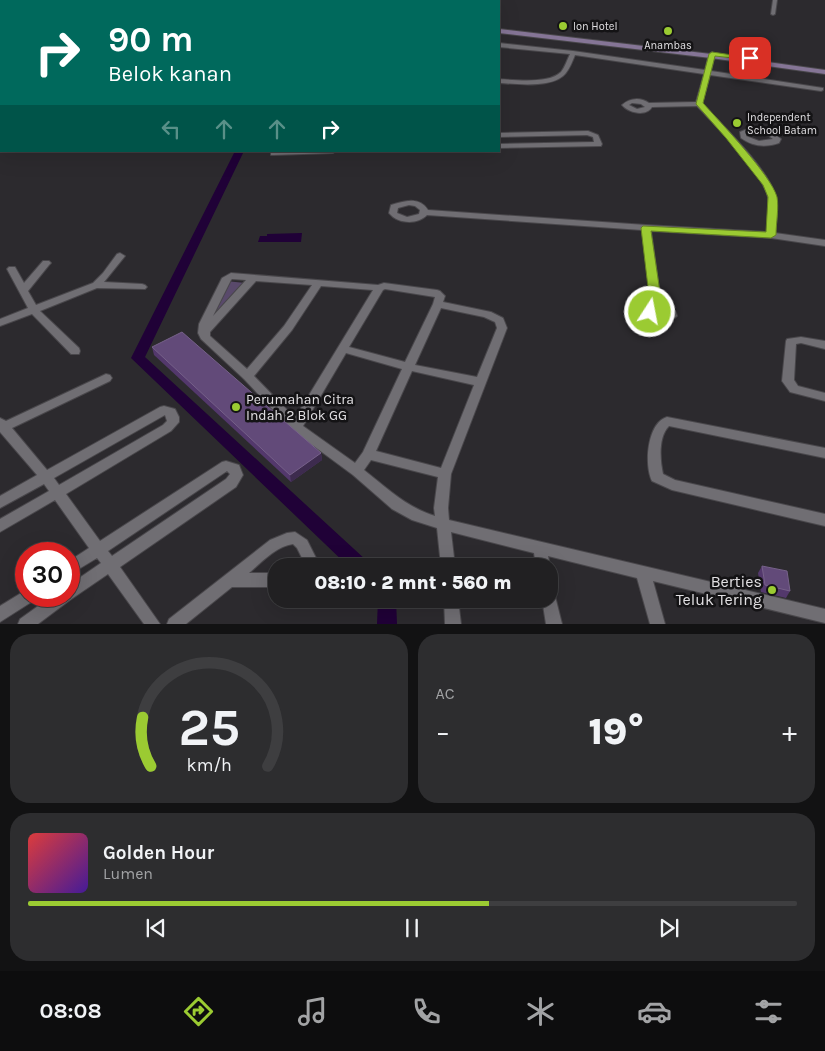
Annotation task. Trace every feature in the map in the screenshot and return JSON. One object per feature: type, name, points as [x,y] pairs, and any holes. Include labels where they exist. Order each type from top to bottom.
[{"type":"main road","points":[[500,30],[825,68]]},
{"type":"main road","points":[[712,55],[825,72]]},
{"type":"street","points":[[773,14],[775,0]]},
{"type":"street","points":[[500,45],[573,53],[824,91]]},
{"type":"street","points":[[500,81],[525,83],[557,77],[562,74],[573,53]]},
{"type":"street","points":[[699,104],[712,55]]},
{"type":"street","points":[[648,105],[699,104],[767,184],[772,197],[771,235]]},
{"type":"street","points":[[529,134],[533,146]]},
{"type":"street","points":[[500,135],[592,134],[596,136],[598,144],[500,146]]},
{"type":"street","points":[[729,137],[743,137]]},
{"type":"street","points":[[274,152],[304,152]]},
{"type":"street","points":[[425,212],[771,235],[825,243]]},
{"type":"street","points":[[646,228],[656,306]]},
{"type":"street","points":[[0,323],[96,285],[120,256]]},
{"type":"street","points":[[24,290],[46,263]]},
{"type":"street","points":[[12,269],[34,310],[74,351]]},
{"type":"street","points":[[357,471],[368,454],[438,304],[440,299],[437,293],[384,286],[379,288],[254,277],[231,276],[227,278],[204,324],[204,333],[210,343],[248,376],[296,427],[357,471],[397,505],[417,516],[444,525],[825,616]]},
{"type":"street","points":[[204,333],[254,277]]},
{"type":"street","points":[[248,376],[288,328],[319,282]]},
{"type":"street","points":[[96,285],[142,287]]},
{"type":"street","points":[[296,427],[379,288]]},
{"type":"street","points":[[438,304],[487,314],[499,320],[502,328],[445,474],[441,496],[447,558]]},
{"type":"street","points":[[825,345],[801,340],[791,341],[788,381],[794,389],[825,397]]},
{"type":"street","points":[[344,349],[409,367],[480,382]]},
{"type":"street","points":[[106,378],[2,426],[46,477],[153,624]]},
{"type":"street","points":[[0,503],[154,415],[164,410],[171,412],[173,422],[167,428],[0,526]]},
{"type":"street","points":[[825,453],[667,421],[658,429],[655,468],[658,476],[672,485],[825,520]]},
{"type":"street","points":[[368,454],[445,474]]},
{"type":"street","points":[[80,561],[218,470],[226,466],[235,469],[237,475],[231,483],[80,585]]},
{"type":"street","points":[[174,624],[275,544],[295,538],[302,544],[309,558]]},
{"type":"street","points":[[540,549],[542,558]]},
{"type":"street","points":[[642,573],[658,624]]},
{"type":"street","points":[[229,580],[268,580]]},
{"type":"street","points":[[0,615],[15,605]]},
{"type":"street","points":[[25,624],[49,607]]},
{"type":"street","points":[[452,608],[453,624]]},
{"type":"street","points":[[551,608],[554,624]]},
{"type":"shaded area","points":[[302,233],[301,242],[258,242],[260,236],[267,236],[267,234]]},
{"type":"shaded area","points":[[226,281],[245,283],[205,324]]},
{"type":"building","name":"Perumahan Citra Indah 2 Blok GG","points":[[182,332],[321,453],[290,475],[152,347]]},
{"type":"building","points":[[762,566],[787,571],[790,591],[765,585]]},
{"type":"waterway","points":[[240,152],[138,358],[351,558]]},
{"type":"waterway","points":[[387,608],[387,624]]},
{"type":"place","name":"Ion Hotel","points":[[563,26]]},
{"type":"place","name":"Anambas","points":[[668,31]]},
{"type":"place","name":"Independent School Batam","points":[[737,123]]},
{"type":"place","name":"Perumahan Citra Indah 2 Blok GG","points":[[236,407]]},
{"type":"place","name":"Berties Teluk Tering","points":[[772,590]]},
{"type":"route","points":[[650,312],[651,308],[656,306],[646,228],[771,235],[772,197],[767,184],[699,104],[712,54],[750,58]]}]
